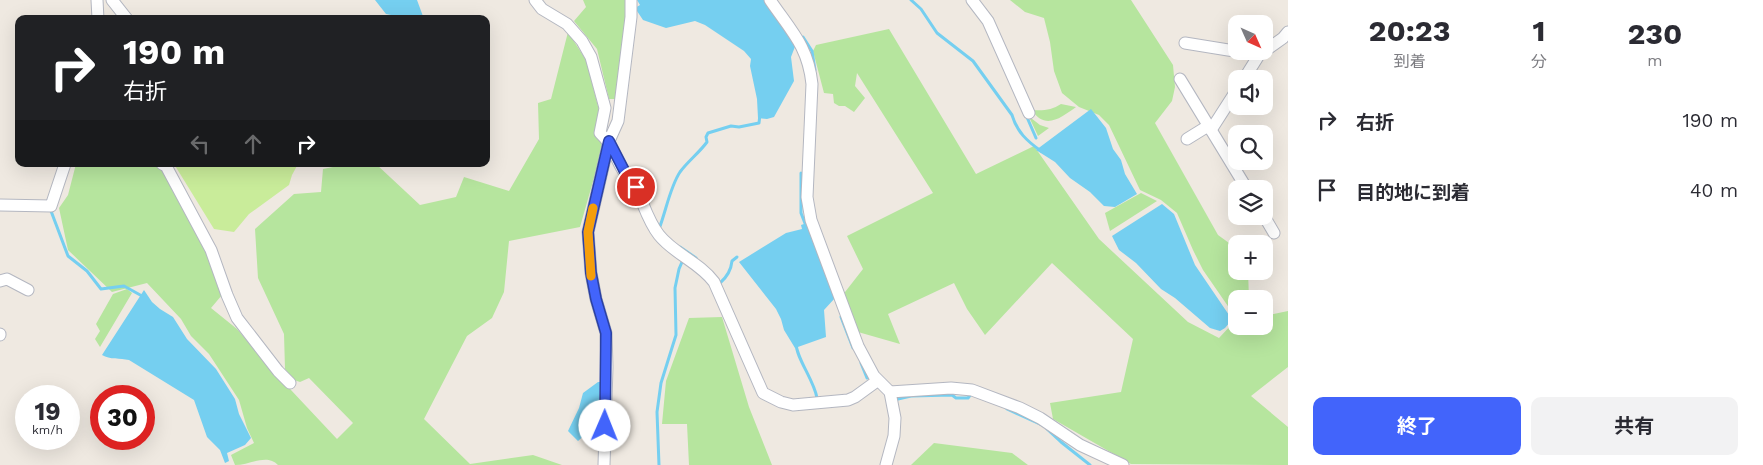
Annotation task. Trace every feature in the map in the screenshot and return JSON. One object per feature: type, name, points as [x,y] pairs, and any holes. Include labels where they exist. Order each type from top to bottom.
[{"type":"street","points":[[97,0],[98,15]]},
{"type":"street","points":[[112,0],[124,15]]},
{"type":"street","points":[[535,0],[542,9],[567,24],[582,41],[591,57],[605,108],[600,133],[609,141],[626,174],[636,187],[651,224],[657,233],[668,244],[707,273],[714,282],[763,393],[781,402],[793,405],[848,400],[878,380]]},
{"type":"street","points":[[604,465],[607,368],[606,333],[591,273],[588,232],[609,141],[618,121],[631,18],[631,0]]},
{"type":"street","points":[[770,0],[800,42],[807,56],[812,84],[807,198],[811,220],[858,346],[878,380],[890,392],[895,418],[894,436],[886,465]]},
{"type":"street","points":[[972,0],[988,21],[1029,113]]},
{"type":"street","points":[[1273,45],[1288,32]]},
{"type":"street","points":[[1185,43],[1228,50]]},
{"type":"street","points":[[1180,80],[1241,180]]},
{"type":"street","points":[[1187,139],[1209,128],[1228,102]]},
{"type":"street","points":[[0,206],[50,206],[64,167]]},
{"type":"street","points":[[167,167],[211,250],[226,295],[237,318],[278,371],[290,383]]},
{"type":"street","points":[[1269,225],[1274,233]]},
{"type":"street","points":[[0,281],[7,279],[28,290]]},
{"type":"street","points":[[890,392],[951,388],[972,390],[1020,408],[1040,418],[1080,445],[1123,465]]},
{"type":"green space","points":[[583,0],[626,0],[626,26],[616,99],[609,99],[597,49],[574,21],[586,7]]},
{"type":"green space","points":[[1010,0],[1131,0],[1173,65],[1175,87],[1172,101],[1155,123],[1218,235],[1228,242],[1228,280],[1248,280],[1249,290],[1228,290],[1228,306],[1203,270],[1177,213],[1161,200],[1140,190],[1109,125],[1099,115],[1079,107],[1062,93],[1054,71],[1044,18],[1025,12]]},
{"type":"green space","points":[[889,29],[976,174],[1034,146],[1099,239],[1188,322],[1219,338],[1228,328],[1228,335],[1273,335],[1273,314],[1288,311],[1288,367],[1251,396],[1288,427],[1288,465],[1131,464],[1053,419],[1050,403],[1121,392],[1133,339],[1052,263],[985,335],[967,309],[954,283],[888,314],[900,344],[851,330],[838,301],[863,269],[847,236],[933,193],[857,73],[855,86],[865,98],[854,112],[845,106],[839,106],[834,103],[833,94],[824,93],[813,51],[816,45]]},
{"type":"green space","points":[[568,32],[586,60],[599,110],[594,135],[604,143],[580,227],[509,241],[504,292],[492,318],[467,336],[424,419],[470,464],[533,455],[562,465],[278,465],[269,460],[264,460],[235,465],[231,455],[254,443],[247,428],[239,400],[209,354],[191,336],[181,319],[147,283],[112,292],[68,250],[59,208],[68,195],[75,167],[159,167],[163,170],[204,242],[222,295],[211,308],[237,329],[337,439],[353,423],[309,378],[300,382],[294,380],[285,369],[284,334],[258,278],[255,229],[294,194],[321,192],[323,169],[333,167],[379,167],[420,205],[456,197],[464,177],[509,191],[539,139],[538,103],[551,99]]},
{"type":"green space","points":[[1061,104],[1076,107],[1059,118],[1048,121],[1042,120],[1032,110],[1047,110]]},
{"type":"green space","points":[[1031,118],[1040,125],[1049,128],[1038,136]]},
{"type":"green space","points":[[176,167],[296,167],[289,185],[249,214],[234,232],[214,229]]},
{"type":"green space","points":[[1141,193],[1157,201],[1110,231],[1105,213]]},
{"type":"green space","points":[[127,289],[132,293],[100,347],[95,339],[100,331],[96,324],[113,294]]},
{"type":"green space","points":[[722,317],[749,407],[772,465],[689,465],[687,424],[662,424],[666,381],[689,318]]},
{"type":"green space","points":[[934,443],[1012,453],[1028,465],[911,465]]},
{"type":"water","points":[[375,0],[417,0],[423,15],[391,15],[386,14]]},
{"type":"water","points":[[637,0],[765,0],[796,44],[791,57],[794,81],[774,117],[767,119],[758,118],[757,99],[750,66],[751,59],[744,51],[705,25],[695,21],[666,28],[643,20],[635,8],[640,5]]},
{"type":"water","points":[[1091,109],[1106,128],[1113,149],[1121,160],[1125,174],[1137,194],[1115,207],[1104,206],[1090,192],[1070,178],[1055,162],[1036,150]]},
{"type":"water","points":[[1162,204],[1174,214],[1195,265],[1228,314],[1228,324],[1220,331],[1210,328],[1175,298],[1161,289],[1136,263],[1119,250],[1112,236]]},
{"type":"water","points":[[807,223],[835,298],[824,310],[826,337],[795,348],[784,330],[776,309],[739,262],[786,233],[802,229],[801,225]]},
{"type":"water","points":[[144,290],[152,302],[173,317],[187,339],[216,369],[235,399],[239,414],[251,438],[245,445],[227,453],[229,461],[225,463],[220,450],[207,437],[194,400],[129,360],[102,355]]},
{"type":"water","points":[[600,382],[599,422],[578,441],[568,431],[579,408],[583,393]]},
{"type":"waterway","points":[[911,0],[921,9],[937,33],[973,61],[1012,115],[1020,131],[1027,140],[1041,151]]},
{"type":"waterway","points":[[801,38],[803,37],[812,51],[815,70]]},
{"type":"waterway","points":[[661,230],[659,229],[677,178],[683,168],[707,142],[706,137],[708,133],[731,126],[739,127],[759,123],[760,114]]},
{"type":"waterway","points":[[1026,115],[1036,138]]},
{"type":"waterway","points":[[801,173],[801,213],[806,226]]},
{"type":"waterway","points":[[51,211],[68,256],[87,271],[101,289],[124,286],[142,296]]},
{"type":"waterway","points":[[680,247],[696,258]]},
{"type":"waterway","points":[[719,282],[727,276],[732,261],[737,257]]},
{"type":"waterway","points":[[659,465],[657,412],[661,383],[676,335],[675,288],[682,262]]},
{"type":"waterway","points":[[841,317],[853,348]]},
{"type":"waterway","points":[[796,343],[817,398]]},
{"type":"waterway","points":[[861,363],[867,378]]},
{"type":"waterway","points":[[898,399],[911,396],[952,395],[956,398],[968,398],[971,394],[973,395]]},
{"type":"waterway","points":[[1007,409],[1042,425]]},
{"type":"waterway","points":[[1047,429],[1090,465]]},
{"type":"slow traffic","points":[[591,276],[588,232],[593,208]]},
{"type":"route","points":[[605,426],[606,333],[591,273],[588,232],[609,141],[626,174],[636,187]]}]
